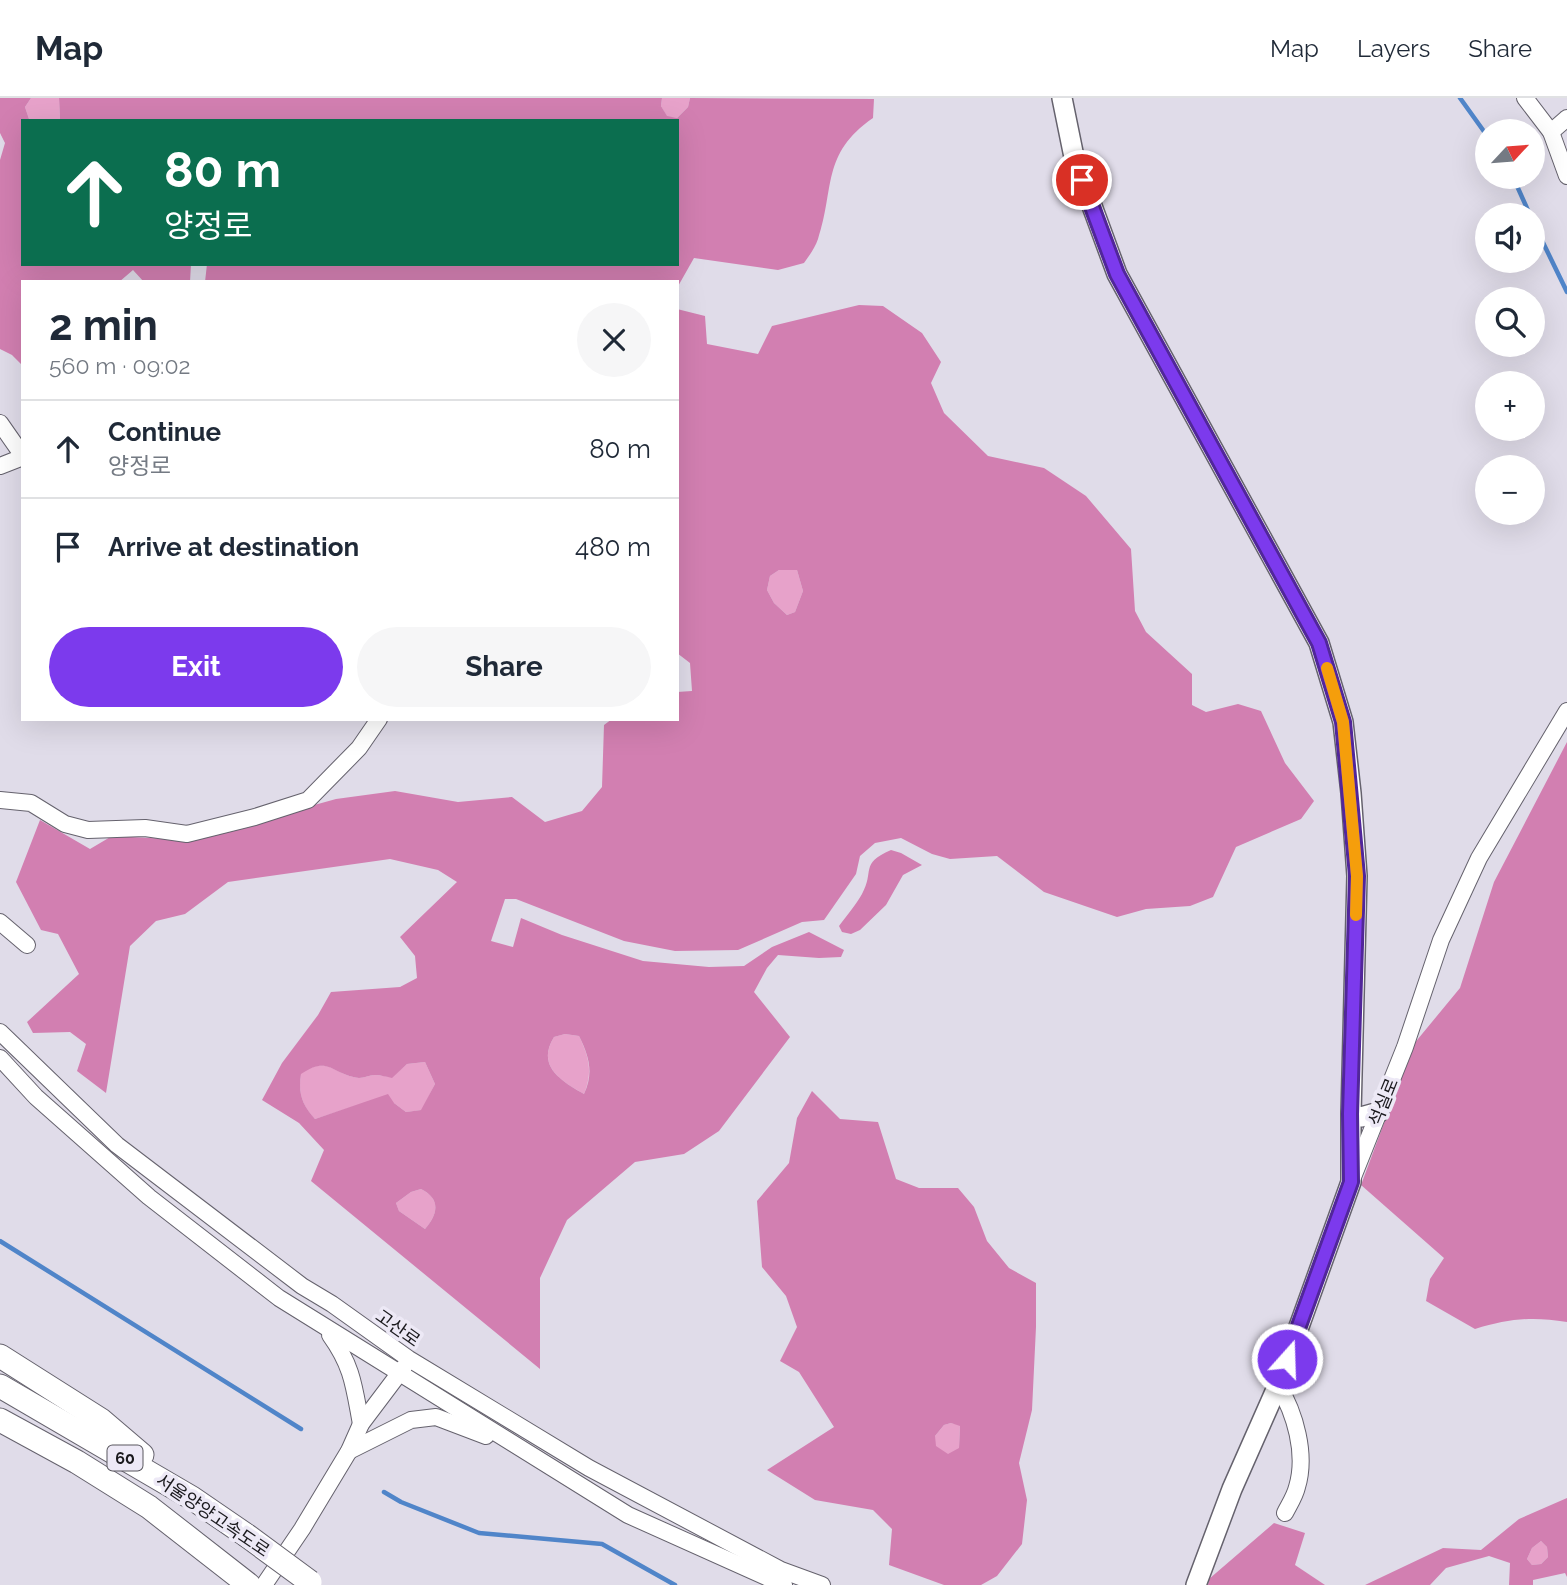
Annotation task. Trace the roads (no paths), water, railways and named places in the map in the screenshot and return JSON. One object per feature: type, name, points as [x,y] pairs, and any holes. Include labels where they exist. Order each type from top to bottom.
[{"type":"highway","points":[[0,1356],[100,1420],[192,1498]]},
{"type":"highway","name":"서울양양고속도로","points":[[0,1386],[192,1498],[312,1583]]},
{"type":"highway","name":"서울양양고속도로","points":[[5,1423],[77,1462],[149,1507],[249,1585]]},
{"type":"main road","points":[[1062,98],[1074,157],[1117,274],[1319,643],[1343,722],[1357,876],[1350,1114],[1351,1182]]},
{"type":"main road","points":[[1350,1114],[1361,1117],[1379,1112]]},
{"type":"main road","name":"석실로","points":[[1196,1585],[1232,1489],[1278,1385],[1351,1182]]},
{"type":"street","points":[[1525,98],[1551,132],[1567,176]]},
{"type":"street","points":[[1551,132],[1567,118]]},
{"type":"street","points":[[0,423],[21,453]]},
{"type":"street","points":[[0,466],[21,457]]},
{"type":"street","name":"석실로","points":[[1351,1182],[1405,1047],[1441,940],[1479,858],[1567,710]]},
{"type":"street","points":[[0,800],[32,803],[65,824],[88,830],[145,828],[187,834],[308,800],[359,748],[378,721]]},
{"type":"street","points":[[0,922],[27,945]]},
{"type":"street","name":"고산로","points":[[0,1032],[117,1145],[302,1286],[409,1359],[589,1468],[781,1570],[822,1585]]},
{"type":"street","points":[[0,1058],[36,1097],[149,1197],[279,1298],[628,1515],[784,1585]]},
{"type":"street","points":[[323,1326],[342,1351],[353,1375],[361,1424]]},
{"type":"street","points":[[264,1585],[349,1451],[361,1424],[409,1359]]},
{"type":"street","points":[[1278,1385],[1289,1403],[1300,1449],[1297,1488],[1284,1513]]},
{"type":"street","points":[[349,1451],[411,1420],[436,1417],[518,1448]]},
{"type":"waterway","points":[[1460,98],[1475,119]]},
{"type":"waterway","points":[[1518,189],[1525,203]]},
{"type":"waterway","points":[[1545,247],[1567,292]]},
{"type":"waterway","points":[[0,1241],[301,1429]]},
{"type":"waterway","points":[[384,1492],[401,1502],[479,1533],[602,1544],[675,1585]]}]
